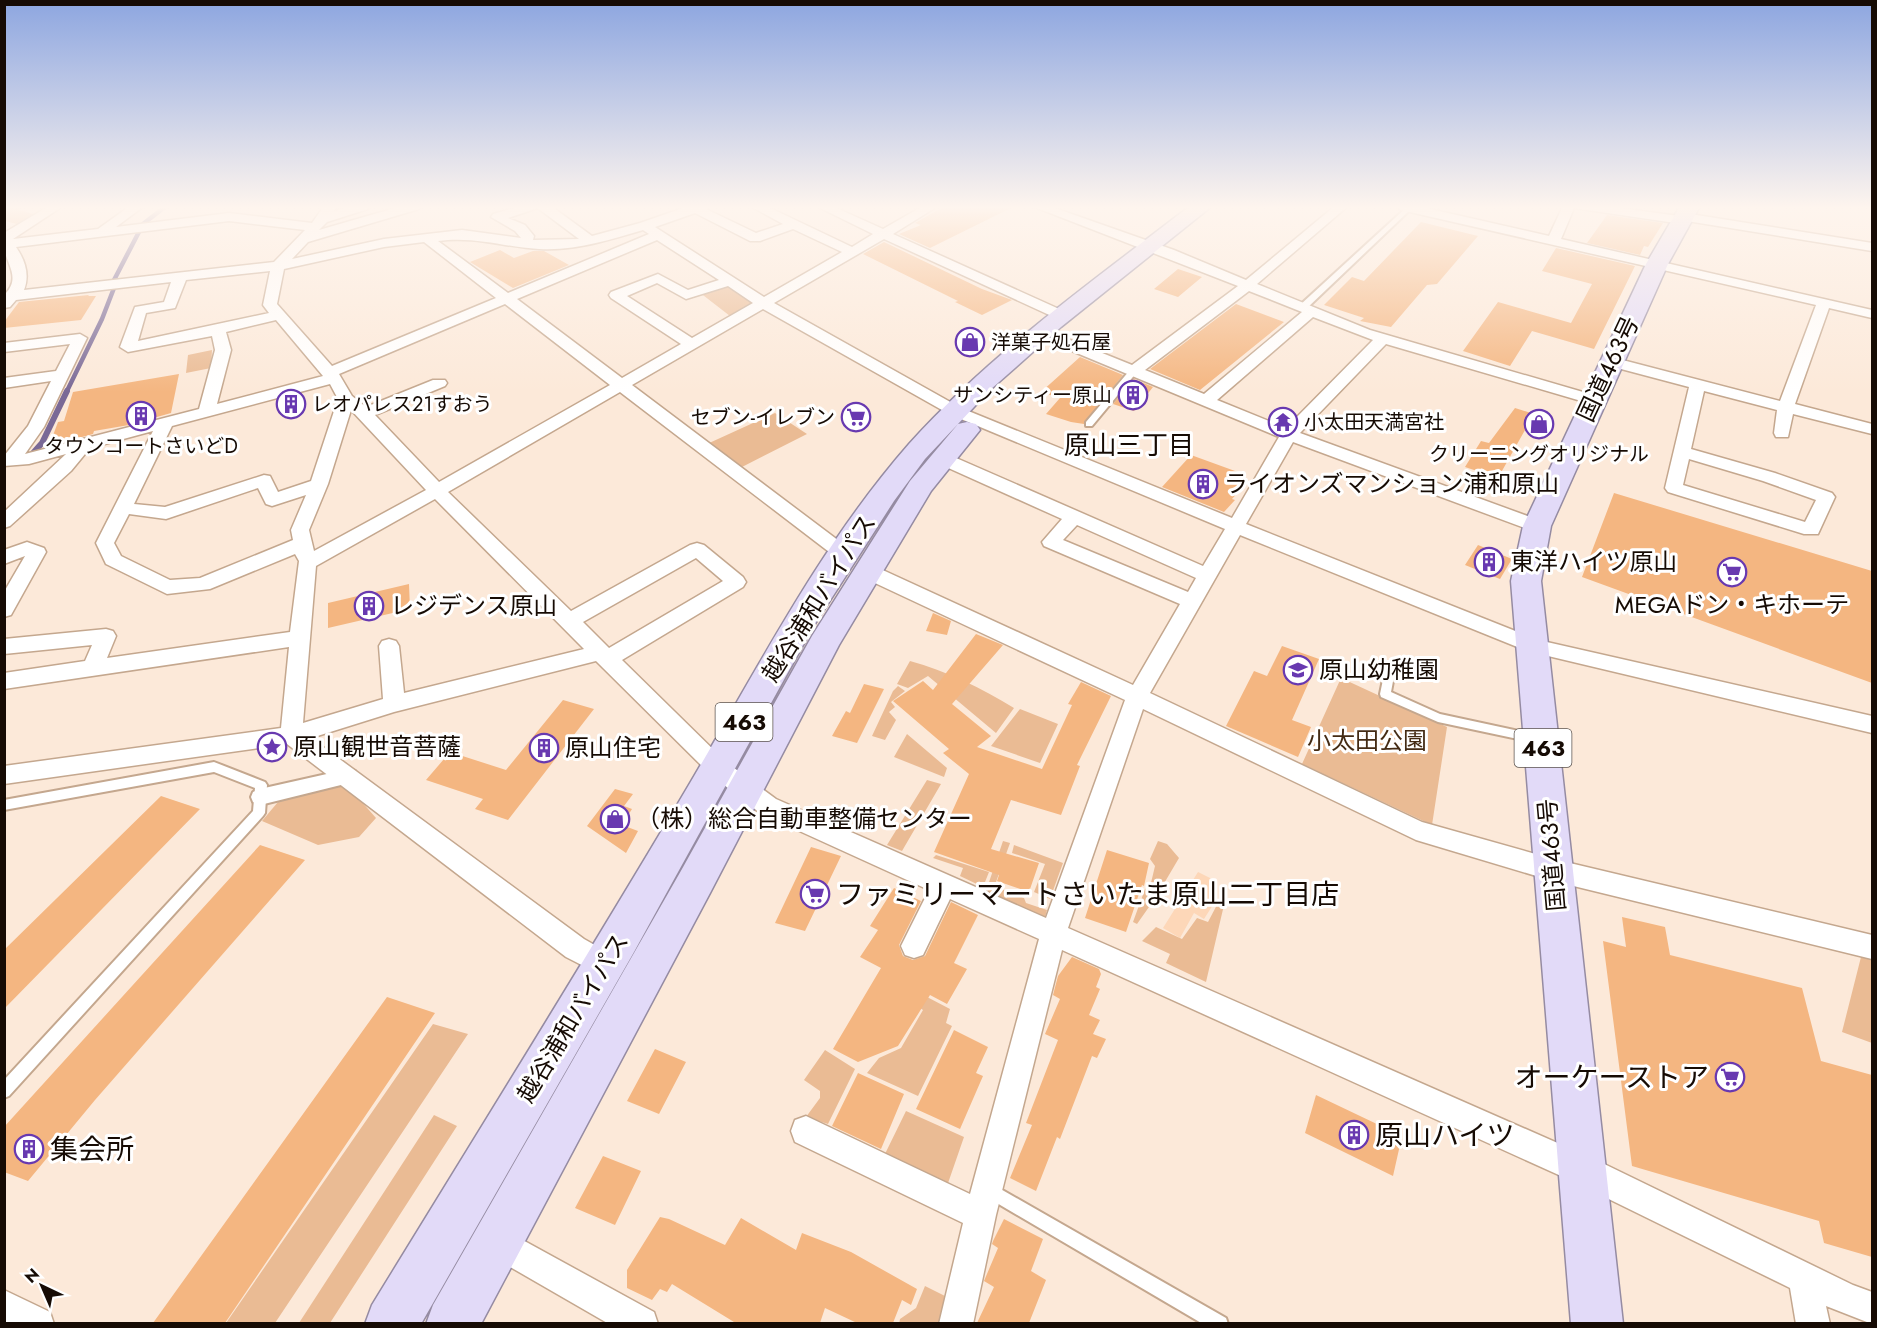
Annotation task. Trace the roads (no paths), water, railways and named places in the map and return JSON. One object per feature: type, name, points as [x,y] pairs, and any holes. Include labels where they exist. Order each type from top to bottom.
[{"type":"highway","name":"越谷浦和バイパス","points":[[452,1323],[497,1242],[732,779],[789,642],[941,458],[966,415],[1003,363],[1061,328],[1137,268]]},
{"type":"highway","name":"国道463号","points":[[1598,1323],[1526,581],[1537,526],[1655,268]]},
{"type":"highway","name":"越谷浦和バイパス","points":[[855,562],[887,490],[918,451],[966,415]]},
{"type":"highway","name":"越谷浦和バイパス","points":[[391,1323],[605,965],[732,779]]},
{"type":"street","points":[[8,300],[18,288],[18,268]]},
{"type":"street","points":[[8,300],[260,268]]},
{"type":"street","points":[[278,268],[270,305],[332,376],[346,399],[364,413],[437,491],[732,779],[768,806],[1583,1170],[1847,1299],[1872,1308]]},
{"type":"street","points":[[467,268],[855,562],[1416,830],[1553,870],[1872,947]]},
{"type":"street","points":[[8,461],[29,459],[332,376],[579,268]]},
{"type":"street","points":[[709,268],[763,303],[966,415],[1534,646],[1872,725]]},
{"type":"street","points":[[307,563],[825,268]]},
{"type":"street","points":[[948,268],[1061,328],[1133,372],[1289,435],[1537,526]]},
{"type":"street","points":[[1205,268],[1365,333],[1594,400]]},
{"type":"street","points":[[1133,372],[1268,268]]},
{"type":"street","points":[[1674,268],[1872,314]]},
{"type":"street","points":[[180,277],[170,305],[140,310],[128,346],[218,330],[279,315]]},
{"type":"street","points":[[691,344],[616,295],[658,278],[686,295],[730,282]]},
{"type":"street","points":[[1782,434],[1786,407],[1824,303]]},
{"type":"street","points":[[1206,401],[1308,309]]},
{"type":"street","points":[[207,411],[223,350],[218,330]]},
{"type":"street","points":[[4,348],[80,338],[36,427],[8,461]]},
{"type":"street","points":[[956,1323],[984,1202],[1053,932],[1137,696],[1289,435],[1383,338]]},
{"type":"street","points":[[1611,362],[1872,429]]},
{"type":"street","points":[[4,383],[61,375]]},
{"type":"street","points":[[364,413],[439,383]]},
{"type":"street","points":[[1682,453],[1769,477],[1826,497],[1811,530],[1674,488],[1682,453],[1698,384]]},
{"type":"street","points":[[291,735],[307,563],[301,544],[300,530],[319,484],[346,399]]},
{"type":"street","points":[[166,422],[105,543],[113,560],[167,587],[202,584],[301,544]]},
{"type":"street","points":[[4,522],[65,467],[84,444]]},
{"type":"street","points":[[941,458],[1208,576]]},
{"type":"street","points":[[123,508],[166,513],[264,480],[272,500],[319,484]]},
{"type":"street","points":[[1075,516],[1051,542],[1193,602]]},
{"type":"street","points":[[4,558],[27,548],[37,552],[4,610]]},
{"type":"street","points":[[5,776],[291,735],[394,704],[605,655],[736,582],[697,549],[570,620]]},
{"type":"street","points":[[4,647],[106,636],[93,668]]},
{"type":"street","points":[[4,681],[301,638]]},
{"type":"street","points":[[389,646],[394,704]]},
{"type":"street","points":[[291,735],[349,776],[575,948],[605,965]]},
{"type":"street","points":[[260,797],[349,776]]},
{"type":"street","points":[[914,946],[945,884]]},
{"type":"street","points":[[806,1131],[984,1202]]},
{"type":"street","points":[[497,1242],[642,1323]]},
{"type":"street","points":[[1804,1278],[1813,1323]]},
{"type":"street","points":[[4,1306],[38,1323]]},
{"type":"lane","points":[[1308,309],[1347,268]]},
{"type":"lane","points":[[1089,424],[1133,372]]},
{"type":"lane","points":[[1390,665],[1385,694],[1438,718],[1542,740]]},
{"type":"lane","points":[[4,805],[214,767],[261,785],[259,813],[4,1091]]},
{"type":"lane","points":[[984,1202],[1220,1323]]},
{"type":"waterway","points":[[113,282],[120,268]]},
{"type":"waterway","points":[[66,393],[102,319],[114,288]]},
{"type":"waterway","points":[[34,452],[42,443],[67,391]]},
{"type":"place","name":"洋菓子処石屋","points":[[970,342]]},
{"type":"place","name":"サンシティー原山","points":[[1133,395]]},
{"type":"place","name":"レオパレス21すおう","points":[[291,404]]},
{"type":"place","name":"タウンコートさいどD","points":[[141,416]]},
{"type":"place","name":"セブン-イレブン","points":[[856,417]]},
{"type":"place","name":"小太田天満宮社","points":[[1283,422]]},
{"type":"place","name":"クリーニングオリジナル","points":[[1539,424]]},
{"type":"place","name":"ライオンズマンション浦和原山","points":[[1203,484]]},
{"type":"place","name":"東洋ハイツ原山","points":[[1489,562]]},
{"type":"place","name":"MEGAドン・キホーテ","points":[[1732,572]]},
{"type":"place","name":"レジデンス原山","points":[[369,606]]},
{"type":"place","name":"原山幼稚園","points":[[1298,670]]},
{"type":"place","name":"原山観世音菩薩","points":[[272,747]]},
{"type":"place","name":"原山住宅","points":[[544,748]]},
{"type":"place","name":"（株）総合自動車整備センター","points":[[615,819]]},
{"type":"place","name":"ファミリーマートさいたま原山二丁目店","points":[[815,894]]},
{"type":"place","name":"オーケーストア","points":[[1730,1077]]},
{"type":"place","name":"原山ハイツ","points":[[1354,1135]]},
{"type":"place","name":"集会所","points":[[29,1149]]},
{"type":"district","name":"原山三丁目","points":[[1129,445]]},
{"type":"park label","name":"小太田公園","points":[[1367,741]]}]
